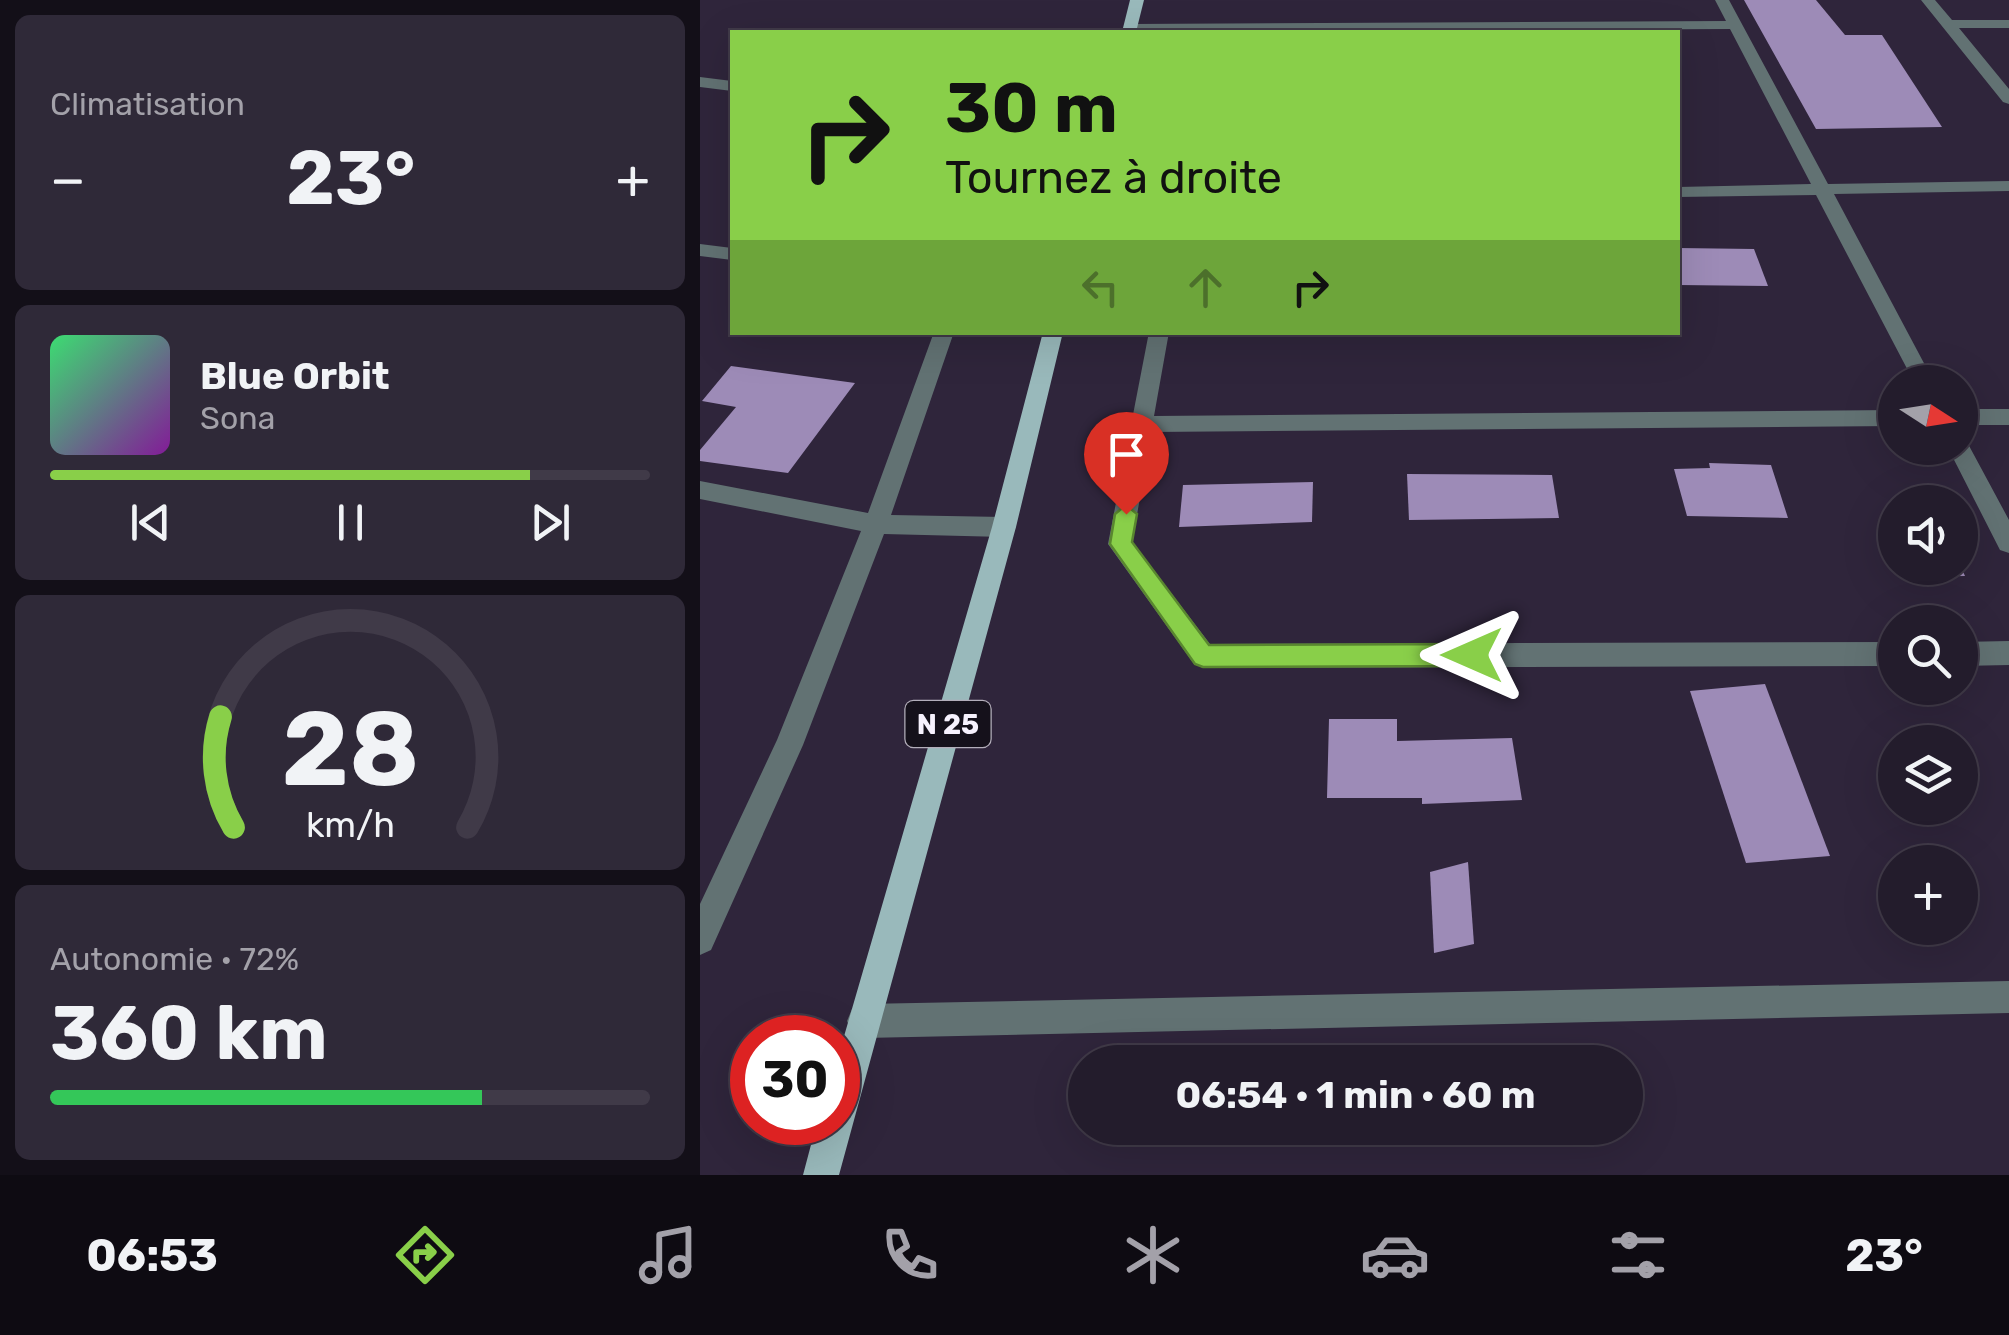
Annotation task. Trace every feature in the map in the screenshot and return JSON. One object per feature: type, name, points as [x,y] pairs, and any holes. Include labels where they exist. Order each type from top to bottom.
[{"type":"main road","points":[[1130,30],[1137,0]]},
{"type":"main road","name":"N 25","points":[[860,1036],[1004,526],[1052,335]]},
{"type":"main road","points":[[820,1175],[829,1145]]},
{"type":"street","points":[[1722,0],[1915,365]]},
{"type":"street","points":[[1928,0],[2009,99]]},
{"type":"street","points":[[1948,24],[2009,24]]},
{"type":"street","points":[[1130,30],[1736,25]]},
{"type":"street","points":[[700,82],[730,86]]},
{"type":"street","points":[[1680,192],[2009,186]]},
{"type":"street","points":[[700,250],[730,254]]},
{"type":"street","points":[[704,920],[789,744],[876,524],[943,335]]},
{"type":"street","points":[[1159,335],[1120,544],[1203,656],[1878,654]]},
{"type":"street","points":[[1978,417],[2009,417]]},
{"type":"street","points":[[1142,424],[1878,418]]},
{"type":"street","points":[[1967,465],[2009,543]]},
{"type":"street","points":[[700,490],[876,524],[1004,526]]},
{"type":"street","points":[[1978,654],[2009,654]]},
{"type":"street","points":[[864,1022],[2009,997]]},
{"type":"building","points":[[1744,0],[1816,0],[1845,35],[1882,35],[1942,127],[1816,129]]},
{"type":"building","points":[[1680,248],[1754,249],[1768,286],[1680,285]]},
{"type":"building","points":[[731,366],[855,383],[788,473],[700,461],[700,450],[736,407],[702,401]]},
{"type":"building","points":[[1709,463],[1771,465],[1788,518],[1687,516],[1674,469],[1710,468]]},
{"type":"building","points":[[1407,474],[1552,475],[1559,518],[1409,520]]},
{"type":"building","points":[[1313,482],[1312,522],[1179,527],[1183,485]]},
{"type":"building","points":[[1765,684],[1830,856],[1746,863],[1690,691]]},
{"type":"building","points":[[1329,719],[1397,719],[1397,741],[1512,738],[1522,800],[1422,804],[1422,798],[1327,798]]},
{"type":"building","points":[[1468,862],[1474,944],[1434,953],[1430,872]]},
{"type":"route","points":[[1126,514],[1120,544],[1203,656],[1472,655]]}]
